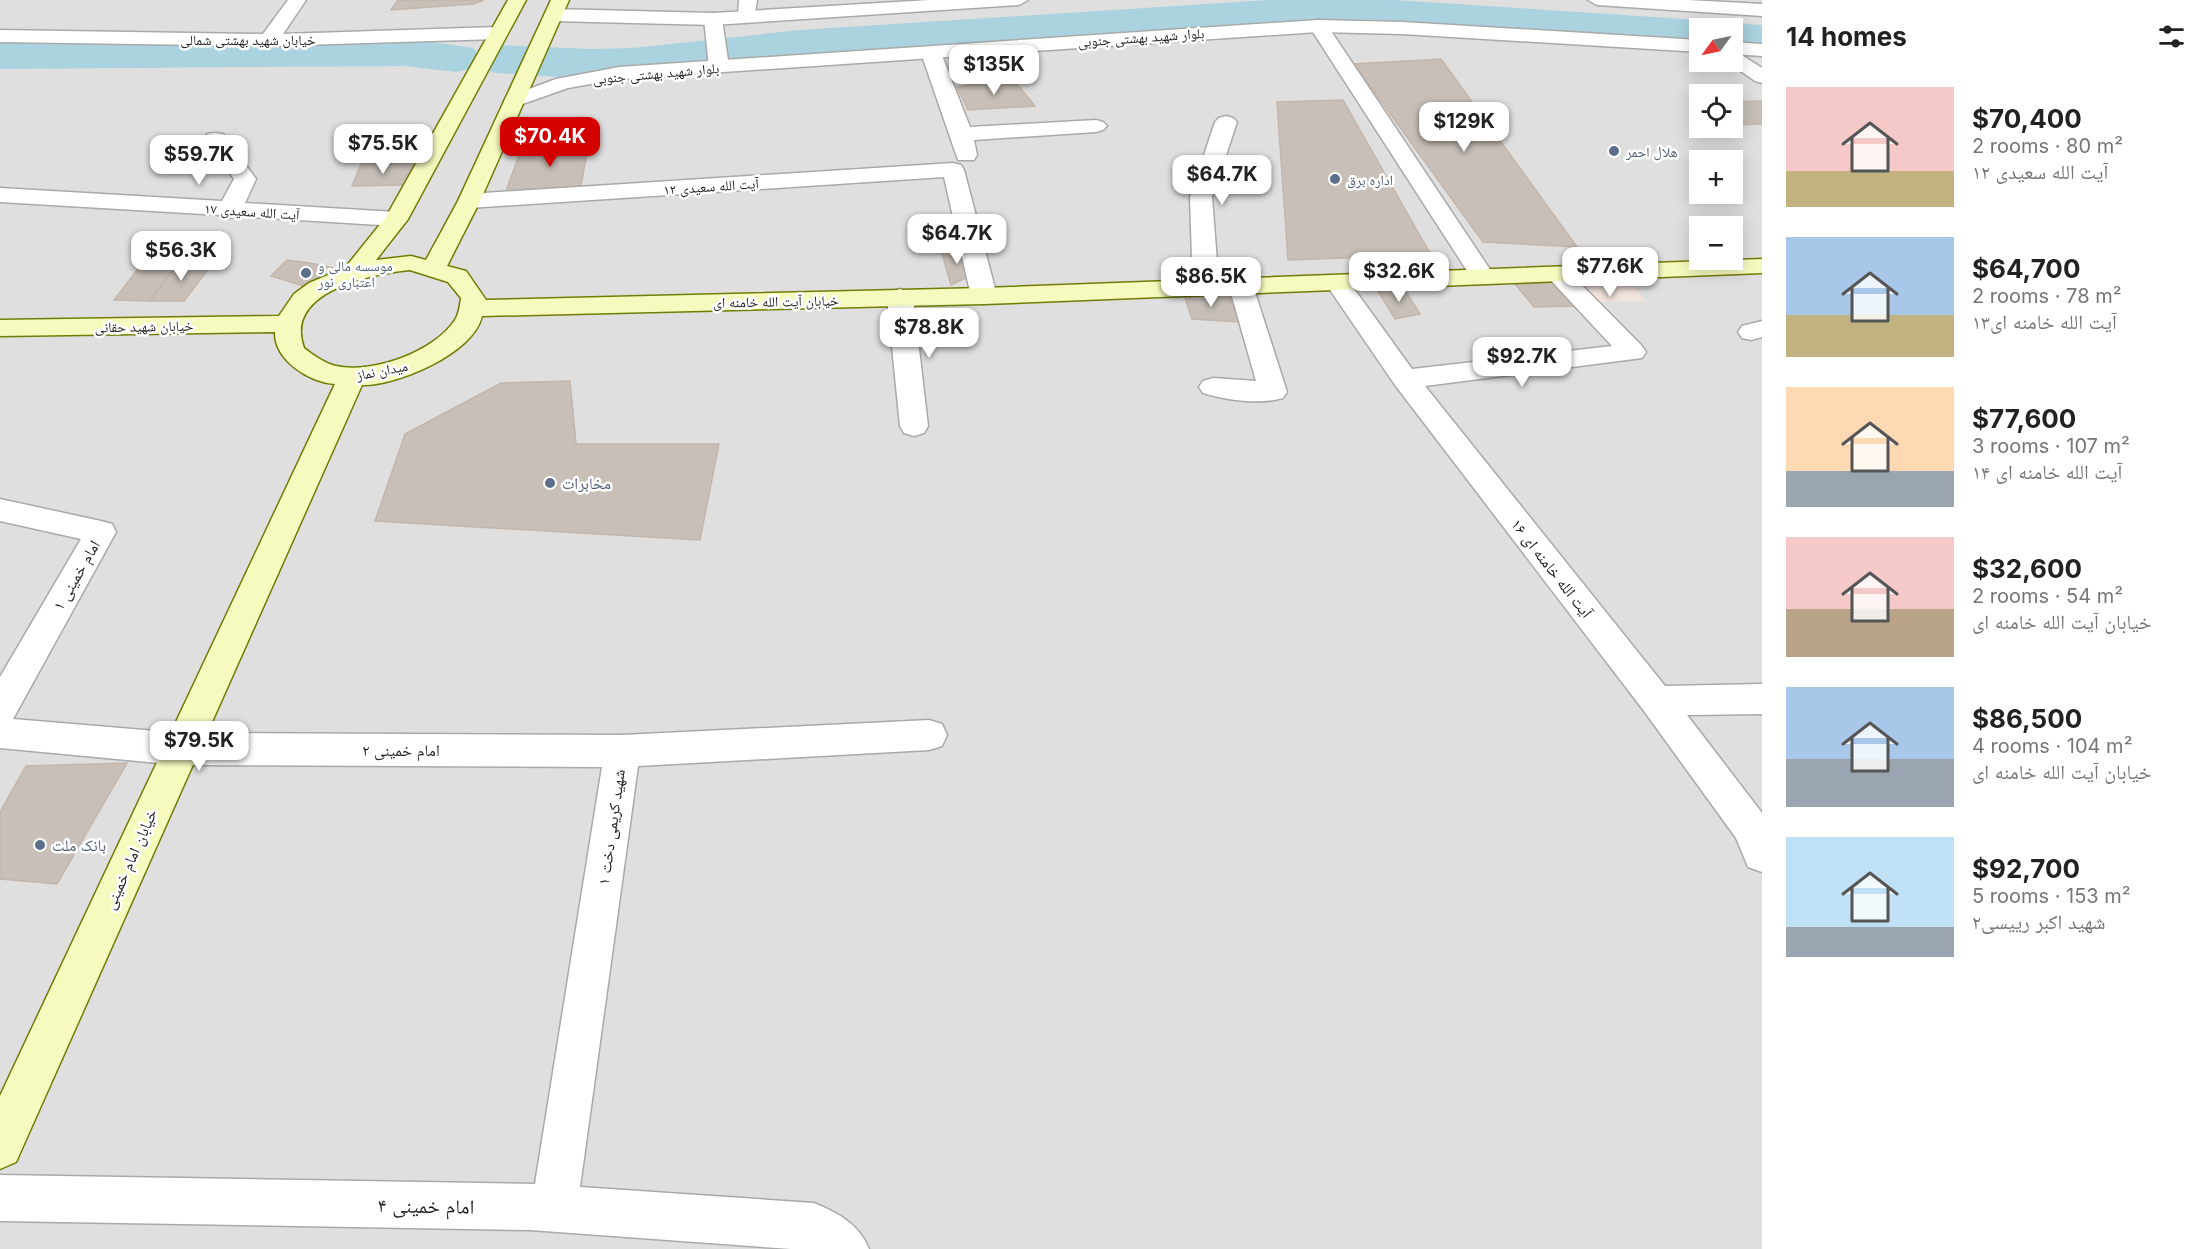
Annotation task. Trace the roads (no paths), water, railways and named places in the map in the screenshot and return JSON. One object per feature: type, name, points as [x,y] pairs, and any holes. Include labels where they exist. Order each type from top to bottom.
[{"type":"main road","points":[[356,270],[396,219],[517,0]]},
{"type":"main road","points":[[435,266],[469,201],[557,7]]},
{"type":"main road","points":[[288,324],[297,308],[312,293],[356,270],[384,264],[411,263],[435,266],[453,272],[465,282],[473,294],[474,308]]},
{"type":"main road","name":"خیابان آیت الله خامنه ای","points":[[474,308],[984,296],[1762,266]]},
{"type":"main road","name":"میدان نماز","points":[[288,324],[287,340],[294,354],[309,366],[352,377],[385,373],[412,365],[436,354],[455,339],[468,324],[474,308]]},
{"type":"main road","name":"خیابان شهید حقانی","points":[[0,328],[288,324]]},
{"type":"main road","name":"خیابان امام خمینی","points":[[0,1146],[352,377]]},
{"type":"street","points":[[269,40],[297,0]]},
{"type":"street","points":[[557,7],[713,19],[747,8],[1019,0]]},
{"type":"street","points":[[1597,0],[1762,10]]},
{"type":"street","points":[[713,19],[719,67]]},
{"type":"street","points":[[1318,26],[1483,277]]},
{"type":"street","name":"بلوار شهید بهشتی جنوبی","points":[[514,101],[563,83],[619,73],[1264,28],[1318,26],[1402,28],[1689,45]]},
{"type":"street","name":"خیابان شهید بهشتی شمالی","points":[[0,36],[269,40],[497,33]]},
{"type":"street","points":[[1743,49],[1762,50]]},
{"type":"street","points":[[931,53],[962,134],[966,155],[953,170],[984,296]]},
{"type":"street","points":[[1743,64],[1762,77]]},
{"type":"street","points":[[1206,288],[1201,197],[1226,122]]},
{"type":"street","points":[[962,134],[1096,126]]},
{"type":"street","points":[[216,139],[245,179],[229,211]]},
{"type":"street","name":"آیت الله سعیدی ۱۲","points":[[469,201],[953,170]]},
{"type":"street","name":"آیت الله سعیدی ۱۷","points":[[0,195],[160,202],[229,211],[396,219]]},
{"type":"street","points":[[1405,379],[1633,352],[1557,274]]},
{"type":"street","name":"آیت الله خامنه ای ۱۶","points":[[1338,284],[1405,379],[1656,701],[1749,826],[1762,854]]},
{"type":"street","points":[[1213,387],[1273,392],[1241,286]]},
{"type":"street","points":[[900,297],[914,426]]},
{"type":"street","name":"امام خمینی ۱","points":[[0,510],[101,532],[0,709]]},
{"type":"street","points":[[1656,701],[1762,699]]},
{"type":"street","points":[[0,733],[180,749]]},
{"type":"street","name":"شهید کریمی دخت ۱","points":[[554,1209],[622,751],[929,735]]},
{"type":"street","name":"امام خمینی ۲","points":[[180,749],[622,751]]},
{"type":"street","name":"امام خمینی ۴","points":[[0,1198],[554,1209],[814,1227],[845,1249]]},
{"type":"waterway","points":[[497,59],[591,64],[633,62],[800,44],[1268,14],[1385,13],[1689,33]]},
{"type":"waterway","points":[[1743,38],[1762,39]]},
{"type":"waterway","points":[[0,55],[405,52],[456,58]]},
{"type":"place","name":"هلال احمر","points":[[1614,151]]},
{"type":"place","name":"اداره برق","points":[[1335,179]]},
{"type":"place","name":"موسسه مالی و اعتباری نور","points":[[306,273]]},
{"type":"place","name":"مخابرات","points":[[550,483]]},
{"type":"place","name":"بانک ملت","points":[[40,845]]}]
